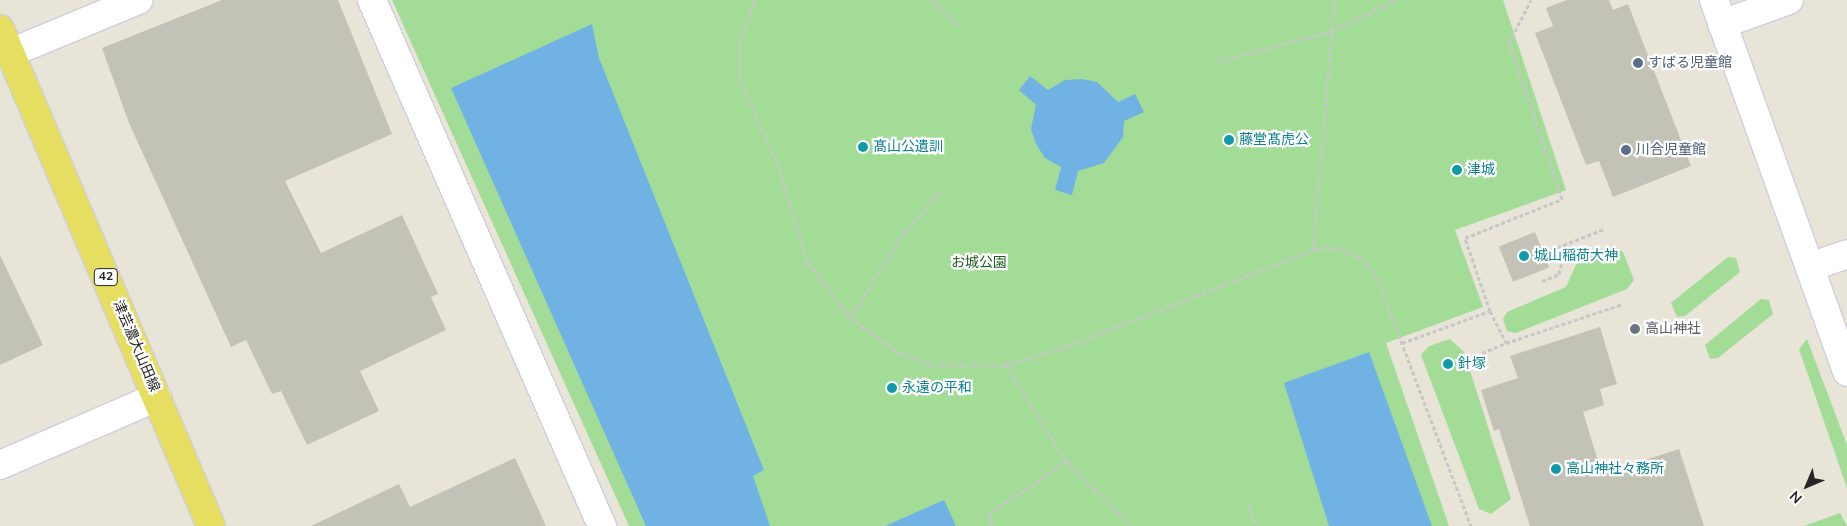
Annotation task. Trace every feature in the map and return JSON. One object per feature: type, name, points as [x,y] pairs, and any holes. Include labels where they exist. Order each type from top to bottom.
[{"type":"main road","name":"津芸濃大山田線","points":[[5,41],[211,526]]},
{"type":"street","points":[[5,41],[138,0]]},
{"type":"street","points":[[372,0],[602,526]]},
{"type":"street","points":[[1789,0],[1718,12],[1847,372]]},
{"type":"street","points":[[1810,267],[1847,254]]},
{"type":"street","points":[[0,465],[157,397]]},
{"type":"path","points":[[755,0],[740,38],[740,80],[778,166],[808,263],[850,318],[897,352],[933,364],[1006,365],[1063,348],[1313,250],[1332,247],[1362,258],[1378,280],[1471,526]]},
{"type":"path","points":[[932,0],[958,25]]},
{"type":"path","points":[[1313,250],[1336,0]]},
{"type":"path","points":[[1218,61],[1332,31],[1396,0]]},
{"type":"path","points":[[1506,342],[1490,311],[1465,238],[1562,199],[1509,43],[1531,0]]},
{"type":"path","points":[[850,318],[903,234],[939,193]]},
{"type":"path","points":[[1551,250],[1604,229]]},
{"type":"path","points":[[1542,281],[1559,274],[1567,243]]},
{"type":"path","points":[[1482,353],[1506,342],[1623,304]]},
{"type":"path","points":[[1402,343],[1490,311]]},
{"type":"path","points":[[1006,365],[1066,461],[1132,526]]},
{"type":"path","points":[[992,526],[988,515],[1066,461]]},
{"type":"path","points":[[1247,502],[1256,526]]},
{"type":"green space","name":"お城公園","points":[[392,0],[1503,0],[1566,190],[1455,230],[1483,307],[1386,343],[1449,526],[629,526]]},
{"type":"green space","points":[[1612,245],[1623,252],[1634,280],[1627,289],[1516,333],[1507,331],[1503,319],[1507,312],[1566,287],[1579,258]]},
{"type":"green space","points":[[1728,257],[1736,258],[1740,272],[1685,316],[1677,317],[1671,303]]},
{"type":"green space","points":[[1761,299],[1769,300],[1773,314],[1718,358],[1710,359],[1705,345]]},
{"type":"green space","points":[[1450,339],[1464,352],[1511,499],[1491,514],[1479,509],[1421,355],[1429,346]]},
{"type":"green space","points":[[1807,339],[1847,445],[1847,488],[1799,349]]},
{"type":"green space","points":[[1840,513],[1847,526],[1804,526]]},
{"type":"water","points":[[592,24],[599,58],[764,470],[753,476],[770,526],[646,526],[451,88]]},
{"type":"water","points":[[1030,76],[1048,90],[1065,80],[1082,79],[1097,82],[1118,102],[1135,94],[1144,112],[1124,121],[1123,137],[1104,163],[1078,171],[1072,195],[1055,190],[1061,167],[1045,158],[1036,144],[1031,129],[1036,105],[1019,90]]},
{"type":"water","points":[[1369,352],[1432,526],[1329,526],[1284,383]]},
{"type":"water","points":[[944,500],[956,526],[885,526]]},
{"type":"building","points":[[222,0],[338,0],[392,134],[285,181],[321,253],[402,215],[438,294],[431,297],[446,330],[360,371],[379,411],[307,445],[281,391],[272,394],[246,340],[231,347],[129,123],[102,48]]},
{"type":"building","points":[[1567,0],[1609,0],[1613,10],[1628,4],[1691,166],[1613,197],[1599,161],[1586,165],[1535,33],[1553,26],[1546,8]]},
{"type":"building","name":"城山稲荷大神","points":[[1535,232],[1549,267],[1513,282],[1499,247]]},
{"type":"building","points":[[0,255],[43,345],[0,365]]},
{"type":"building","points":[[1600,327],[1617,384],[1600,389],[1604,405],[1583,412],[1602,474],[1679,449],[1704,526],[1530,526],[1499,429],[1494,431],[1481,390],[1518,378],[1510,356]]},
{"type":"building","points":[[515,458],[546,526],[311,526],[399,484],[410,507]]},
{"type":"place","name":"すばる児童館","points":[[1638,63]]},
{"type":"place","name":"藤堂髙虎公","points":[[1229,140]]},
{"type":"place","name":"髙山公遺訓","points":[[863,147]]},
{"type":"place","name":"川合児童館","points":[[1626,150]]},
{"type":"place","name":"津城","points":[[1457,170]]},
{"type":"place","name":"城山稲荷大神","points":[[1524,256]]},
{"type":"place","name":"高山神社","points":[[1635,329]]},
{"type":"place","name":"針塚","points":[[1448,364]]},
{"type":"place","name":"永遠の平和","points":[[892,388]]},
{"type":"place","name":"高山神社々務所","points":[[1556,469]]}]
